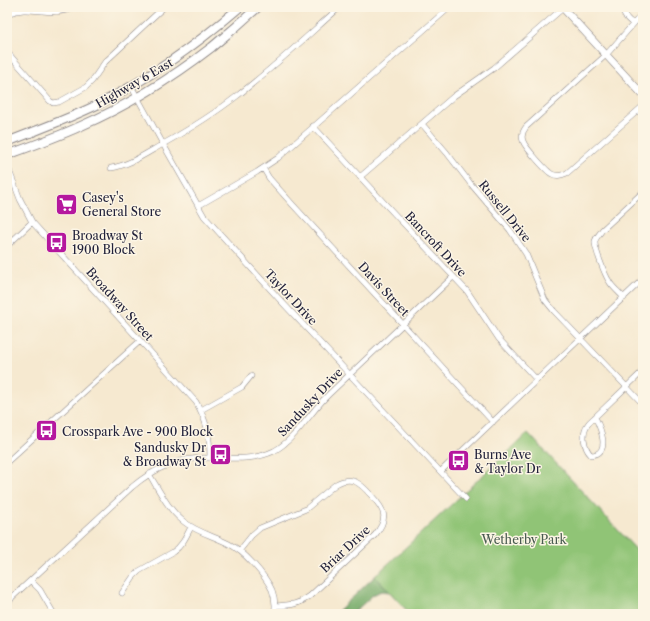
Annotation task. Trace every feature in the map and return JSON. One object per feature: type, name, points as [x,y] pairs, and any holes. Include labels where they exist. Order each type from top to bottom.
[{"type":"main road","name":"Highway 6 East","points":[[7,142],[97,105],[131,86],[181,54],[240,7]]},
{"type":"main road","name":"Highway 6 East","points":[[7,155],[81,126],[137,97],[189,64],[258,7]]},
{"type":"street","points":[[7,14],[26,10],[56,12],[74,7]]},
{"type":"street","points":[[7,52],[50,101],[53,103],[59,102],[82,90],[89,84],[105,62],[164,7]]},
{"type":"street","points":[[111,168],[126,164],[144,155],[206,118],[267,71],[340,7]]},
{"type":"street","points":[[198,206],[263,168],[284,152],[450,7]]},
{"type":"street","points":[[624,7],[623,13],[625,17],[633,24]]},
{"type":"street","points":[[639,7],[643,11],[606,55],[526,127],[523,131],[522,140],[525,146],[548,172],[556,176],[564,175],[643,106]]},
{"type":"street","points":[[360,177],[454,96],[494,68],[563,8],[643,95]]},
{"type":"street","name":"Taylor Drive","points":[[131,86],[204,216],[466,499]]},
{"type":"street","name":"Russell Drive","points":[[422,124],[448,152],[470,183],[510,230],[526,254],[545,300],[580,339],[643,404]]},
{"type":"street","name":"Bancroft Drive","points":[[313,126],[470,296],[499,339],[537,380]]},
{"type":"street","name":"Broadway Street","points":[[7,165],[22,203],[32,222],[190,395],[200,410],[208,431],[210,440],[210,458]]},
{"type":"street","name":"Davis Street","points":[[263,168],[280,192],[493,422]]},
{"type":"street","points":[[624,298],[609,282],[598,255],[595,241],[602,230],[643,192]]},
{"type":"street","points":[[7,246],[32,222]]},
{"type":"street","name":"Sandusky Drive","points":[[8,599],[31,581],[139,481],[160,468],[192,459],[241,459],[267,454],[292,438],[319,404],[453,277]]},
{"type":"street","points":[[441,471],[643,279]]},
{"type":"street","points":[[7,462],[140,340]]},
{"type":"street","points":[[595,416],[601,430],[603,446],[599,453],[592,455],[588,452],[586,447],[584,431],[588,424],[595,416],[643,371]]},
{"type":"street","points":[[200,410],[242,387],[251,376]]},
{"type":"street","points":[[150,474],[168,505],[182,521],[191,527],[230,544],[240,550],[249,559],[271,589],[276,606],[274,614]]},
{"type":"street","name":"Briar Drive","points":[[240,550],[252,535],[260,528],[306,509],[340,481],[355,481],[361,485],[383,509],[383,522],[375,535],[310,596],[291,605],[276,606]]},
{"type":"street","points":[[122,593],[139,571],[178,549],[191,527]]},
{"type":"street","points":[[31,581],[40,590],[54,614]]},
{"type":"green space","name":"Wetherby Park","points":[[528,433],[643,557],[643,614],[410,614],[375,576]]},
{"type":"green space","points":[[375,576],[390,592],[381,591],[373,595],[352,614],[335,614]]},
{"type":"place","name":"Casey's General Store","points":[[67,204]]},
{"type":"place","name":"Broadway St 1900 Block","points":[[56,242]]},
{"type":"place","name":"Crosspark Ave - 900 Block","points":[[47,431]]},
{"type":"place","name":"Sandusky Dr & Broadway St","points":[[221,454]]},
{"type":"place","name":"Burns Ave & Taylor Dr","points":[[459,461]]}]
